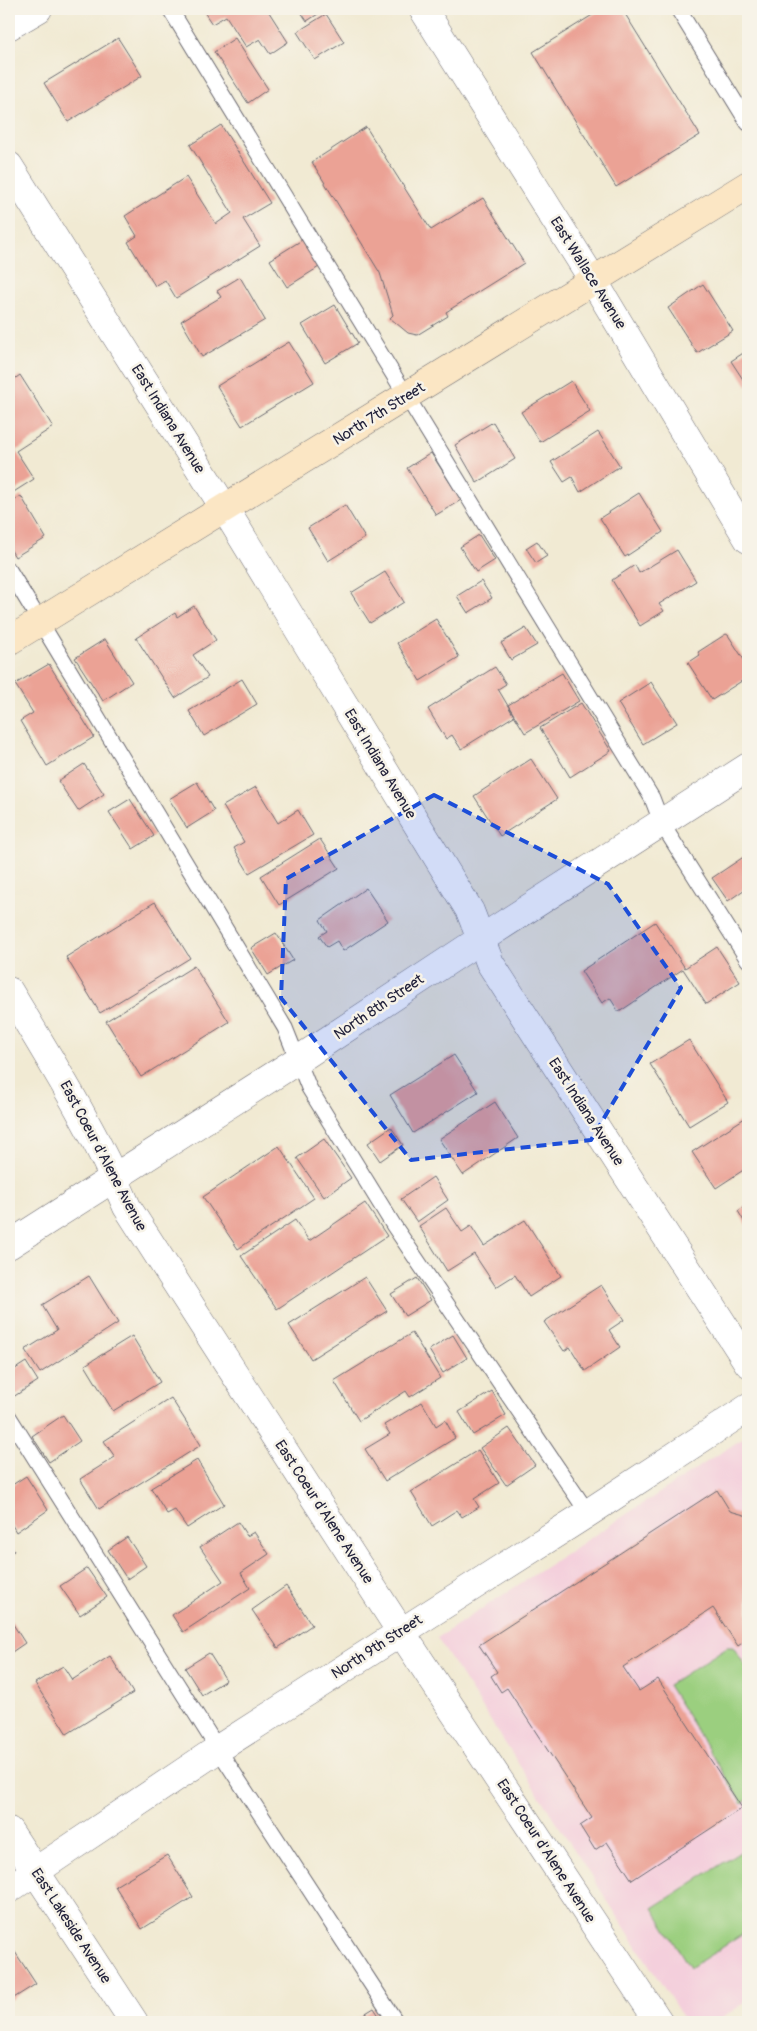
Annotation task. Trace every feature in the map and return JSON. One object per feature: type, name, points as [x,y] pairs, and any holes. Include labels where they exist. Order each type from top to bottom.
[{"type":"street","points":[[9,26],[38,9]]},
{"type":"street","name":"East Wallace Avenue","points":[[423,9],[593,280],[748,539]]},
{"type":"street","name":"East Indiana Avenue","points":[[9,166],[225,509],[470,911],[490,963],[748,1363]]},
{"type":"street","name":"North 7th Street","points":[[9,641],[748,185]]},
{"type":"street","name":"North 8th Street","points":[[9,1245],[298,1060],[481,939],[748,767]]},
{"type":"street","name":"East Coeur d'Alene Avenue","points":[[9,991],[73,1098],[114,1177],[127,1207],[401,1632],[659,2022]]},
{"type":"street","name":"North 9th Street","points":[[9,1890],[218,1749],[588,1513],[748,1408]]},
{"type":"street","name":"East Lakeside Avenue","points":[[9,1830],[134,2022]]},
{"type":"lane","points":[[170,9],[652,798],[662,824],[748,960]]},
{"type":"lane","points":[[678,9],[748,123]]},
{"type":"lane","points":[[9,570],[286,1028],[309,1088],[394,1226],[588,1513]]},
{"type":"lane","points":[[9,1417],[218,1749],[396,2022]]},
{"type":"highlighted area","points":[[434,795],[608,884],[681,988],[591,1140],[411,1160],[281,998],[286,879]]},
{"type":"shaded area","points":[[748,1435],[748,2001],[715,2022],[686,2022],[437,1638]]},
{"type":"green space","points":[[727,1647],[733,1647],[745,1665],[748,1666],[748,1799],[742,1803],[668,1685]]},
{"type":"green space","points":[[748,1847],[748,1931],[690,1968],[653,1908]]},
{"type":"building","points":[[202,9],[267,9],[288,42],[270,54],[260,39],[246,47],[226,16],[212,24]]},
{"type":"building","points":[[299,9],[326,9],[307,21]]},
{"type":"building","points":[[602,9],[622,9],[700,135],[616,187],[533,52]]},
{"type":"building","points":[[326,14],[344,42],[315,60],[297,32]]},
{"type":"building","points":[[118,38],[142,76],[68,122],[44,83]]},
{"type":"building","points":[[235,38],[268,89],[248,103],[214,52]]},
{"type":"building","points":[[221,125],[270,203],[243,219],[260,246],[176,298],[165,280],[155,286],[128,242],[137,236],[125,216],[186,177],[216,224],[232,213],[190,145]]},
{"type":"building","points":[[366,127],[431,230],[483,198],[524,263],[446,312],[448,316],[417,335],[408,333],[390,318],[393,315],[380,273],[312,162]]},
{"type":"building","points":[[302,240],[319,267],[287,287],[270,260]]},
{"type":"building","points":[[240,277],[265,320],[202,357],[181,321],[221,297],[217,291]]},
{"type":"building","points":[[703,284],[733,331],[697,353],[668,308]]},
{"type":"building","points":[[335,305],[358,343],[325,363],[302,325]]},
{"type":"building","points":[[289,342],[314,382],[242,426],[217,386]]},
{"type":"building","points":[[748,350],[748,387],[731,361]]},
{"type":"building","points":[[20,375],[53,427],[16,451],[34,479],[9,495],[9,383]]},
{"type":"building","points":[[571,381],[590,411],[540,442],[521,412]]},
{"type":"building","points":[[493,422],[515,459],[477,483],[455,445]]},
{"type":"building","points":[[598,432],[620,466],[580,492],[572,477],[564,482],[551,462]]},
{"type":"building","points":[[431,453],[461,500],[436,515],[407,468]]},
{"type":"building","points":[[639,493],[663,532],[625,557],[600,518]]},
{"type":"building","points":[[21,496],[46,538],[15,557],[9,547],[9,504]]},
{"type":"building","points":[[345,505],[365,538],[328,561],[308,528]]},
{"type":"building","points":[[479,535],[495,560],[476,572],[460,547]]},
{"type":"building","points":[[537,541],[547,556],[536,563],[526,548]]},
{"type":"building","points":[[677,550],[696,581],[659,604],[664,611],[640,626],[612,580],[635,565],[639,573]]},
{"type":"building","points":[[385,572],[404,602],[370,623],[351,593]]},
{"type":"building","points":[[481,581],[492,598],[468,613],[457,596]]},
{"type":"building","points":[[194,606],[216,640],[193,655],[208,677],[175,698],[136,638],[175,613],[177,617]]},
{"type":"building","points":[[436,619],[459,657],[420,681],[397,643]]},
{"type":"building","points":[[526,628],[537,645],[511,660],[501,643]]},
{"type":"building","points":[[726,634],[748,666],[748,677],[712,700],[688,663],[700,655],[698,652]]},
{"type":"building","points":[[105,639],[132,682],[103,701],[75,658]]},
{"type":"building","points":[[49,664],[94,737],[47,766],[20,721],[33,713],[15,684]]},
{"type":"building","points":[[495,667],[506,684],[498,689],[514,716],[461,749],[452,735],[446,739],[428,709]]},
{"type":"building","points":[[562,673],[579,701],[525,733],[508,705]]},
{"type":"building","points":[[242,679],[257,704],[204,736],[189,711]]},
{"type":"building","points":[[651,682],[677,723],[643,744],[618,703]]},
{"type":"building","points":[[581,703],[611,751],[570,777],[540,728]]},
{"type":"building","points":[[531,759],[557,799],[500,836],[474,796]]},
{"type":"building","points":[[84,764],[104,794],[78,811],[58,781]]},
{"type":"building","points":[[197,782],[214,811],[187,828],[169,799]]},
{"type":"building","points":[[256,787],[278,823],[298,810],[313,835],[249,873],[234,848],[244,842],[223,806]]},
{"type":"building","points":[[130,799],[154,836],[133,849],[109,812]]},
{"type":"building","points":[[320,839],[339,868],[279,905],[261,876]]},
{"type":"building","points":[[745,856],[748,861],[748,887],[728,901],[712,878]]},
{"type":"building","points":[[366,888],[388,921],[343,951],[337,941],[327,947],[319,936],[327,931],[320,920]]},
{"type":"building","points":[[155,902],[190,958],[100,1013],[66,957]]},
{"type":"building","points":[[655,922],[685,968],[717,947],[740,982],[706,1004],[683,969],[619,1012],[610,998],[602,1003],[581,971]]},
{"type":"building","points":[[276,933],[293,960],[268,975],[251,948]]},
{"type":"building","points":[[194,966],[229,1022],[141,1077],[106,1021]]},
{"type":"building","points":[[689,1040],[728,1102],[689,1126],[650,1064]]},
{"type":"building","points":[[454,1055],[478,1092],[413,1133],[390,1095]]},
{"type":"building","points":[[495,1102],[518,1138],[463,1175],[439,1139]]},
{"type":"building","points":[[748,1116],[748,1167],[716,1188],[692,1152]]},
{"type":"building","points":[[391,1127],[403,1145],[380,1161],[368,1143]]},
{"type":"building","points":[[324,1139],[351,1178],[324,1197],[297,1158]]},
{"type":"building","points":[[279,1146],[314,1198],[238,1249],[203,1197]]},
{"type":"building","points":[[433,1177],[448,1200],[417,1222],[401,1199]]},
{"type":"building","points":[[365,1203],[387,1236],[277,1309],[241,1256],[295,1220],[309,1241]]},
{"type":"building","points":[[748,1204],[748,1228],[738,1211]]},
{"type":"building","points":[[446,1208],[462,1232],[471,1226],[484,1246],[525,1220],[561,1276],[529,1297],[515,1275],[496,1287],[474,1254],[447,1271],[419,1226]]},
{"type":"building","points":[[89,1276],[118,1323],[40,1373],[25,1350],[57,1330],[42,1305]]},
{"type":"building","points":[[365,1277],[387,1311],[311,1359],[289,1325]]},
{"type":"building","points":[[417,1278],[431,1300],[405,1316],[391,1294]]},
{"type":"building","points":[[601,1285],[624,1320],[609,1330],[620,1347],[585,1371],[570,1347],[564,1351],[544,1322]]},
{"type":"building","points":[[412,1333],[440,1378],[410,1397],[406,1391],[359,1421],[334,1381]]},
{"type":"building","points":[[453,1335],[467,1358],[443,1373],[429,1350]]},
{"type":"building","points":[[132,1336],[160,1382],[113,1411],[85,1365]]},
{"type":"building","points":[[26,1362],[38,1381],[13,1397],[9,1390],[9,1373]]},
{"type":"building","points":[[492,1391],[506,1415],[473,1435],[459,1412]]},
{"type":"building","points":[[171,1398],[201,1445],[99,1509],[80,1479],[115,1457],[104,1441]]},
{"type":"building","points":[[422,1402],[436,1426],[445,1420],[455,1438],[385,1481],[365,1449],[390,1434],[384,1425]]},
{"type":"building","points":[[63,1415],[80,1441],[49,1462],[32,1436]]},
{"type":"building","points":[[509,1428],[535,1465],[506,1485],[480,1448]]},
{"type":"building","points":[[478,1450],[499,1483],[474,1499],[479,1507],[462,1517],[457,1510],[432,1526],[411,1492]]},
{"type":"building","points":[[197,1460],[224,1504],[187,1528],[175,1510],[167,1514],[151,1488]]},
{"type":"building","points":[[26,1476],[48,1510],[16,1532],[9,1520],[9,1487]]},
{"type":"building","points":[[717,1490],[730,1511],[748,1516],[748,1639],[738,1646],[713,1608],[623,1667],[639,1691],[658,1679],[742,1808],[632,1880],[607,1842],[595,1850],[580,1826],[592,1818],[507,1688],[501,1692],[491,1676],[497,1672],[479,1645]]},
{"type":"building","points":[[238,1522],[247,1536],[254,1532],[269,1554],[241,1573],[250,1588],[183,1632],[172,1615],[223,1581],[200,1547]]},
{"type":"building","points":[[127,1537],[146,1566],[127,1579],[108,1550]]},
{"type":"building","points":[[9,1543],[14,1551],[9,1554]]},
{"type":"building","points":[[87,1568],[107,1597],[80,1615],[60,1586]]},
{"type":"building","points":[[286,1586],[312,1625],[278,1648],[252,1610]]},
{"type":"building","points":[[9,1618],[25,1643],[9,1654]]},
{"type":"building","points":[[209,1653],[226,1680],[202,1695],[185,1668]]},
{"type":"building","points":[[110,1656],[133,1693],[67,1734],[35,1683],[63,1666],[72,1680]]},
{"type":"building","points":[[167,1855],[193,1897],[142,1929],[115,1886]]},
{"type":"building","points":[[15,1952],[36,1984],[9,2001],[9,1956]]},
{"type":"building","points":[[374,2008],[383,2022],[351,2022]]}]
